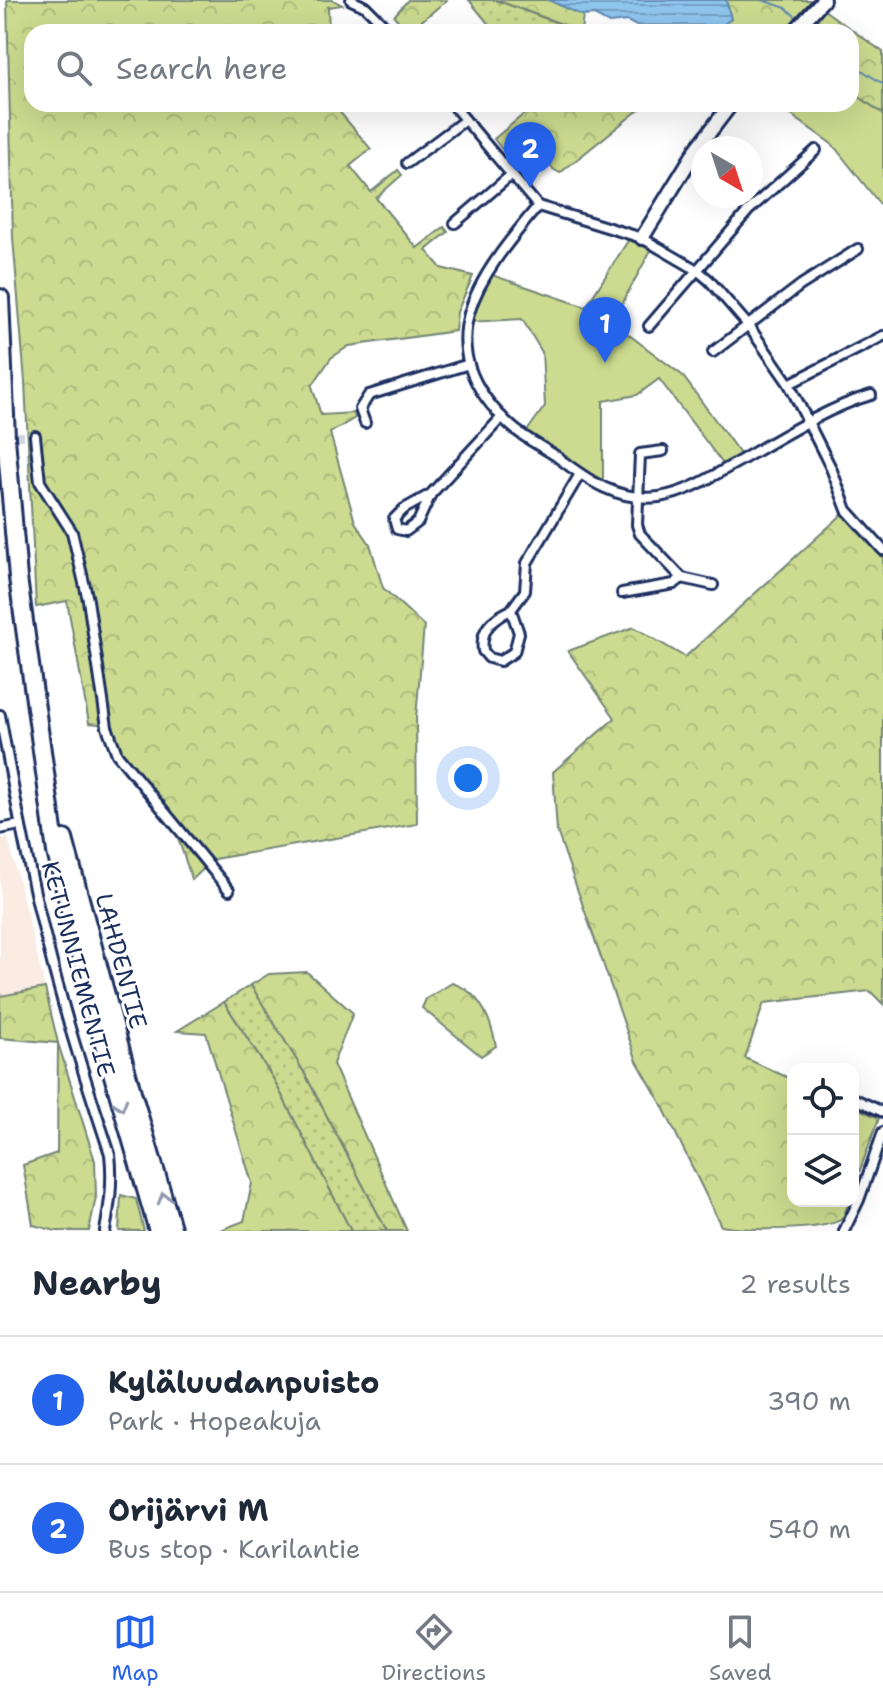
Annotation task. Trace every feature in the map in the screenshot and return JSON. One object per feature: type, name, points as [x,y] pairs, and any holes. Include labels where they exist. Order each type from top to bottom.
[{"type":"highway","name":"LAHDENTIE","points":[[0,298],[6,438],[18,578],[33,701],[59,867],[95,1013],[158,1231]]},
{"type":"highway","name":"LAHDENTIE","points":[[33,701],[78,893],[173,1231]]},
{"type":"street","points":[[351,0],[366,7],[383,24]]},
{"type":"street","points":[[801,24],[823,0]]},
{"type":"street","points":[[458,112],[538,206],[642,238],[697,270],[748,325],[789,384],[831,468],[847,510],[883,550]]},
{"type":"street","points":[[642,238],[696,150],[725,112]]},
{"type":"street","points":[[407,163],[465,120]]},
{"type":"street","points":[[649,326],[749,210],[816,150]]},
{"type":"street","points":[[455,223],[511,175]]},
{"type":"street","points":[[538,206],[511,237],[477,288],[469,308],[465,335],[469,364],[479,386],[513,428],[580,474],[609,490],[637,499],[664,496],[704,481],[810,423],[871,395]]},
{"type":"street","points":[[713,352],[801,285],[858,249]]},
{"type":"street","points":[[789,384],[883,336]]},
{"type":"street","points":[[365,423],[360,409],[369,395],[469,364]]},
{"type":"street","points":[[431,494],[404,509],[394,519],[397,529],[406,531],[418,522],[431,494],[502,417]]},
{"type":"street","points":[[35,436],[40,482],[72,532],[88,600],[107,727],[117,754],[229,890]]},
{"type":"street","points":[[663,451],[640,454],[637,499],[640,534],[682,578],[713,585]]},
{"type":"street","points":[[511,610],[519,633],[514,652],[500,661],[489,658],[483,651],[484,632],[493,618],[511,610],[525,591],[527,563],[580,474]]},
{"type":"street","points":[[622,593],[674,584],[682,578]]},
{"type":"street","name":"KETUNNIEMENTIE","points":[[0,715],[20,825],[61,997],[110,1154],[113,1177],[105,1231]]},
{"type":"street","points":[[0,829],[20,825]]},
{"type":"street","points":[[859,1101],[883,1112]]},
{"type":"street","points":[[844,1231],[859,1200],[883,1132]]},
{"type":"shaded area","points":[[8,838],[45,988],[0,996],[0,839]]},
{"type":"green space","points":[[7,0],[333,0],[342,5],[328,7],[329,24],[24,24],[24,112],[340,112],[371,149],[350,166],[371,192],[398,170],[402,175],[376,198],[417,248],[444,227],[448,232],[426,250],[441,268],[473,276],[457,312],[455,331],[349,346],[331,358],[312,386],[321,415],[354,413],[355,418],[330,433],[355,522],[370,544],[383,588],[424,626],[416,718],[417,824],[214,859],[192,880],[173,823],[99,724],[89,723],[67,601],[36,607],[25,382],[13,238]]},
{"type":"green space","points":[[408,0],[447,0],[418,24],[401,24],[394,16]]},
{"type":"green space","points":[[469,0],[496,0],[560,24],[488,24]]},
{"type":"green space","points":[[496,0],[549,0],[583,16],[582,24],[562,24]]},
{"type":"green space","points":[[726,0],[812,0],[790,24],[724,24],[731,19]]},
{"type":"green space","points":[[824,10],[844,24],[814,24]]},
{"type":"green space","points":[[859,35],[883,52],[883,114],[859,97]]},
{"type":"green space","points":[[859,97],[883,114],[883,208],[833,145],[787,112],[859,112]]},
{"type":"green space","points":[[526,112],[636,112],[560,173],[530,141],[509,158],[494,139]]},
{"type":"green space","points":[[629,239],[651,250],[612,322],[682,375],[740,454],[723,464],[659,379],[637,395],[603,401],[603,482],[527,431],[545,406],[542,352],[522,319],[469,322],[489,274],[586,307]]},
{"type":"green space","points":[[847,510],[883,544],[883,1004],[870,991],[764,1003],[745,1058],[787,1077],[787,1207],[847,1207],[842,1219],[833,1223],[766,1229],[721,1226],[637,1061],[557,831],[553,772],[615,718],[568,651],[634,627],[685,657]]},
{"type":"green space","points":[[307,972],[353,1013],[333,1064],[407,1231],[387,1231],[304,1072],[251,985],[269,974]]},
{"type":"green space","points":[[452,983],[477,999],[491,1026],[496,1046],[481,1056],[422,1008],[426,999]]},
{"type":"green space","points":[[251,985],[304,1072],[387,1231],[351,1231],[274,1080],[224,1002]]},
{"type":"green space","points":[[45,988],[58,1043],[0,1038],[0,996]]},
{"type":"green space","points":[[224,1002],[274,1080],[351,1231],[218,1231],[244,1221],[252,1183],[206,1033],[177,1031]]},
{"type":"green space","points":[[58,1043],[95,1161],[96,1197],[89,1231],[56,1231],[33,1225],[23,1165],[57,1153]]},
{"type":"green space","points":[[859,1109],[879,1118],[859,1173]]},
{"type":"green space","points":[[121,1195],[136,1199],[144,1231],[119,1231]]},
{"type":"water","points":[[549,0],[726,0],[731,19],[724,24],[633,24],[627,21],[609,23],[594,15],[583,16]]},
{"type":"waterway","points":[[762,0],[786,8],[797,18]]},
{"type":"waterway","points":[[859,68],[883,84]]},
{"type":"tunnel","points":[[4,436],[35,436]]},
{"type":"place","name":"Orijärvi M","points":[[530,188]]},
{"type":"place","name":"Kyläluudanpuisto","points":[[605,363]]}]
